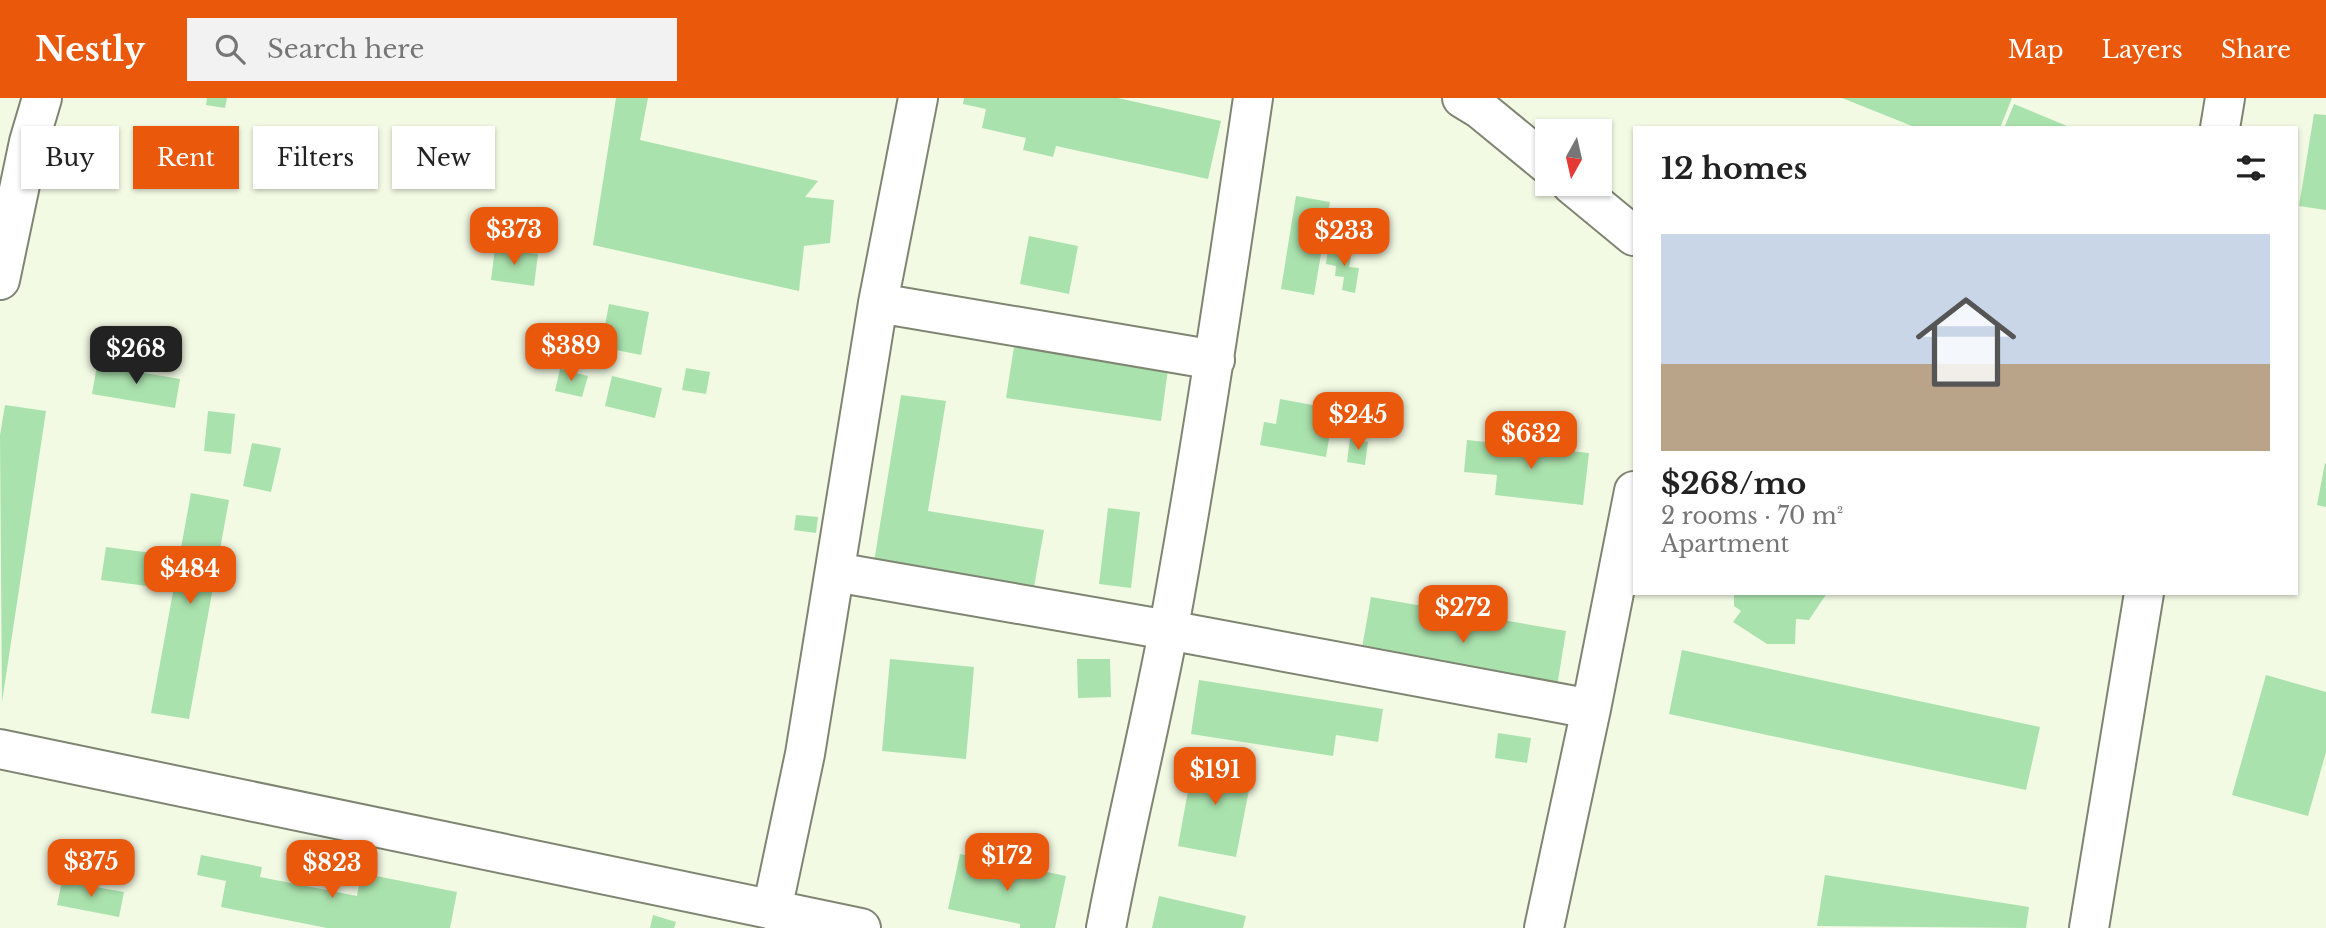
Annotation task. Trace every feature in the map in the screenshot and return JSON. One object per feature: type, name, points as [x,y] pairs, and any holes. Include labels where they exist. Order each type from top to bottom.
[{"type":"street","points":[[0,280],[15,138],[42,98]]},
{"type":"street","points":[[772,910],[804,754],[878,303],[918,98]]},
{"type":"street","points":[[1106,928],[1168,630],[1215,360],[1253,98]]},
{"type":"street","points":[[1462,98],[1480,109],[1535,154]]},
{"type":"street","points":[[2220,126],[2225,98]]},
{"type":"street","points":[[1586,196],[1633,235]]},
{"type":"street","points":[[878,303],[1215,360]]},
{"type":"street","points":[[1544,928],[1633,496]]},
{"type":"street","points":[[835,572],[1168,630],[1591,709]]},
{"type":"street","points":[[2089,928],[2144,595]]},
{"type":"street","points":[[0,749],[861,928]]},
{"type":"building","points":[[207,98],[227,98],[225,108],[206,105]]},
{"type":"building","points":[[616,98],[648,98],[640,140],[818,181],[805,197],[834,200],[830,243],[804,246],[799,291],[593,245]]},
{"type":"building","points":[[964,98],[1118,98],[1221,121],[1208,179],[1056,146],[1053,157],[1023,150],[1026,138],[982,128],[986,109],[963,104]]},
{"type":"building","points":[[1842,98],[2012,98],[2001,126],[1912,126]]},
{"type":"building","points":[[2014,104],[2067,126],[2005,126]]},
{"type":"building","points":[[2314,114],[2326,115],[2326,210],[2299,206]]},
{"type":"building","points":[[1296,196],[1330,202],[1314,295],[1281,289]]},
{"type":"building","points":[[1029,236],[1078,246],[1069,294],[1020,284]]},
{"type":"building","points":[[495,248],[538,254],[534,286],[491,280]]},
{"type":"building","points":[[1328,248],[1352,251],[1349,267],[1359,268],[1355,293],[1342,290],[1344,277],[1335,276],[1336,266],[1326,264]]},
{"type":"building","points":[[609,304],[649,312],[641,355],[601,347]]},
{"type":"building","points":[[1014,347],[1168,369],[1161,421],[1006,398]]},
{"type":"building","points":[[97,365],[180,379],[175,408],[92,394]]},
{"type":"building","points":[[686,368],[710,372],[706,394],[682,390]]},
{"type":"building","points":[[560,369],[588,376],[582,397],[555,391]]},
{"type":"building","points":[[612,376],[662,388],[655,418],[605,406]]},
{"type":"building","points":[[901,395],[946,401],[928,511],[1044,530],[1034,587],[874,562]]},
{"type":"building","points":[[1280,399],[1334,409],[1326,457],[1260,445],[1264,422],[1276,424]]},
{"type":"building","points":[[5,405],[46,411],[2,702],[0,435]]},
{"type":"building","points":[[208,411],[235,414],[231,454],[204,451]]},
{"type":"building","points":[[1350,439],[1368,442],[1365,465],[1347,462]]},
{"type":"building","points":[[1467,440],[1589,453],[1583,505],[1495,495],[1497,475],[1464,472]]},
{"type":"building","points":[[252,443],[281,448],[271,492],[243,486]]},
{"type":"building","points":[[2326,464],[2326,507],[2317,505]]},
{"type":"building","points":[[191,493],[229,500],[189,719],[151,713]]},
{"type":"building","points":[[1108,508],[1140,512],[1131,588],[1099,584]]},
{"type":"building","points":[[796,515],[818,517],[816,533],[794,530]]},
{"type":"building","points":[[106,547],[152,553],[147,586],[101,580]]},
{"type":"building","points":[[1734,595],[1826,595],[1809,620],[1796,619],[1795,644],[1767,644],[1733,622],[1741,611],[1734,606]]},
{"type":"building","points":[[1371,597],[1566,631],[1556,693],[1360,659]]},
{"type":"building","points":[[1682,650],[2040,727],[2026,790],[1669,714]]},
{"type":"building","points":[[890,659],[974,667],[966,759],[882,751]]},
{"type":"building","points":[[1077,659],[1110,659],[1111,697],[1078,698]]},
{"type":"building","points":[[2266,675],[2326,692],[2326,752],[2308,816],[2232,795]]},
{"type":"building","points":[[1199,680],[1383,709],[1378,742],[1336,735],[1333,756],[1191,734]]},
{"type":"building","points":[[1498,733],[1531,738],[1527,763],[1495,758]]},
{"type":"building","points":[[1194,758],[1253,769],[1236,857],[1178,846]]},
{"type":"building","points":[[960,854],[1066,876],[1055,928],[1020,928],[1020,924],[948,909]]},
{"type":"building","points":[[201,855],[262,867],[260,877],[357,896],[361,873],[457,892],[450,928],[327,928],[221,907],[226,881],[197,875]]},
{"type":"building","points":[[1825,875],[2029,907],[2026,928],[1817,926]]},
{"type":"building","points":[[62,881],[124,892],[119,917],[57,905]]},
{"type":"building","points":[[1159,896],[1246,916],[1243,928],[1152,928]]},
{"type":"building","points":[[653,915],[676,922],[674,928],[650,928]]}]
